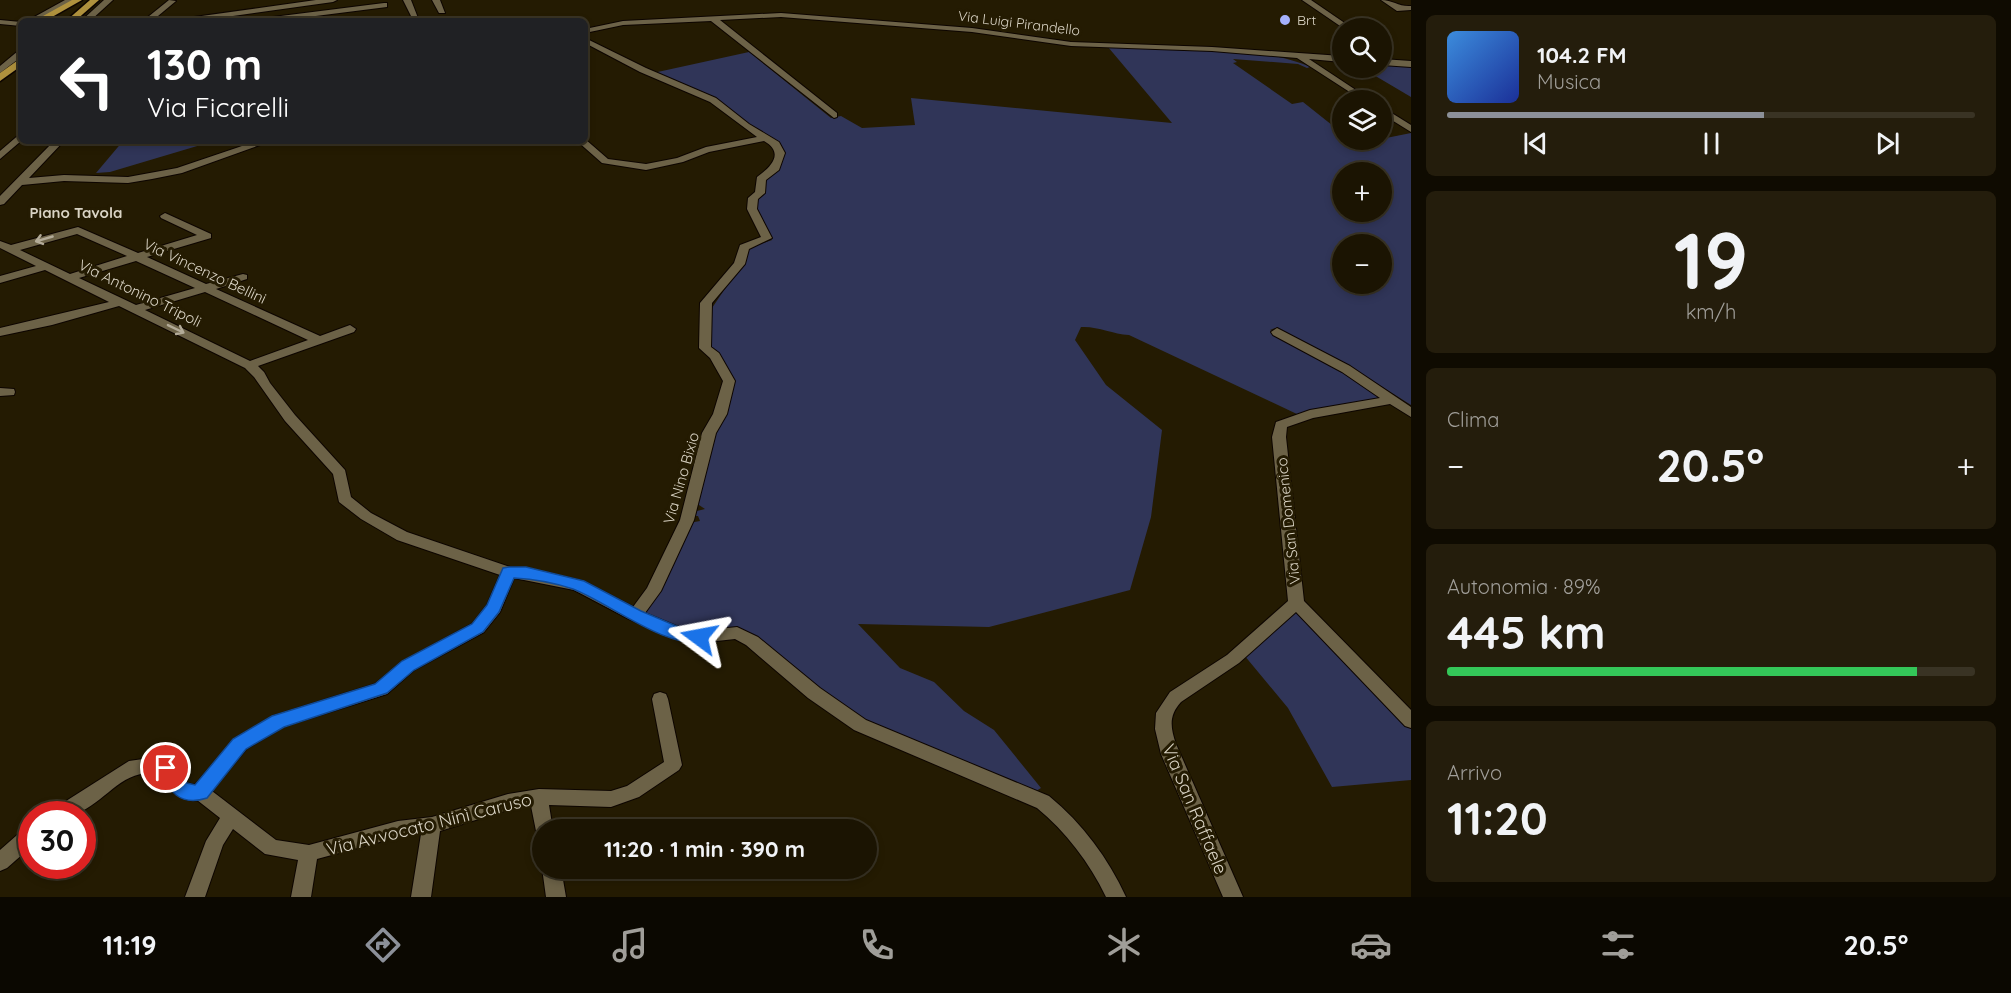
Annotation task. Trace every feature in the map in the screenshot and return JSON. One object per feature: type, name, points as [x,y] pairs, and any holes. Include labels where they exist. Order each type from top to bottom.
[{"type":"main road","points":[[44,18],[78,0]]},
{"type":"main road","points":[[74,18],[95,0]]},
{"type":"main road","points":[[81,18],[102,0]]},
{"type":"main road","points":[[0,78],[18,63]]},
{"type":"main road","points":[[0,84],[18,70]]},
{"type":"street","points":[[37,18],[71,0]]},
{"type":"street","points":[[88,18],[109,0]]},
{"type":"street","points":[[159,10],[166,0],[173,0]]},
{"type":"street","points":[[150,18],[173,0]]},
{"type":"street","points":[[198,18],[281,3],[333,0]]},
{"type":"street","points":[[407,0],[415,16]]},
{"type":"street","points":[[436,0],[442,10]]},
{"type":"street","points":[[1306,0],[1333,18]]},
{"type":"street","points":[[1385,0],[1400,9],[1411,8]]},
{"type":"street","points":[[281,3],[285,18]]},
{"type":"street","points":[[292,18],[384,5]]},
{"type":"street","name":"Via Luigi Pirandello","points":[[588,30],[623,23],[797,15],[972,30],[1071,44],[1188,48],[1332,58]]},
{"type":"street","points":[[712,18],[834,115]]},
{"type":"street","points":[[0,22],[18,24]]},
{"type":"street","name":"Via Nino Bixio","points":[[588,41],[643,70],[713,100],[741,123],[776,144],[780,153],[776,168],[761,179],[760,193],[753,198],[752,209],[766,238],[744,247],[739,264],[706,303],[708,308],[705,348],[715,356],[729,381],[720,414],[709,433],[687,520],[653,591],[635,615]]},
{"type":"street","points":[[1286,55],[1288,51],[1332,51]]},
{"type":"street","points":[[0,70],[18,55]]},
{"type":"street","points":[[0,56],[0,63]]},
{"type":"street","points":[[1298,56],[1352,90]]},
{"type":"street","points":[[1392,63],[1411,64]]},
{"type":"street","points":[[1392,117],[1411,129]]},
{"type":"street","points":[[585,144],[605,161],[646,167],[680,160],[706,150],[765,138]]},
{"type":"street","points":[[0,156],[18,141]]},
{"type":"street","points":[[0,202],[56,144]]},
{"type":"street","points":[[20,182],[64,178],[128,180],[186,169],[257,144]]},
{"type":"street","points":[[70,277],[207,236],[165,216]]},
{"type":"street","name":"Via Vincenzo Bellini","points":[[5,246],[78,230],[319,340]]},
{"type":"street","name":"Via Antonino Tripoli","points":[[5,246],[249,365],[262,378],[264,384],[290,418],[303,429],[340,473],[344,499],[366,516],[402,536],[509,572],[526,573],[578,585],[635,615],[679,634],[699,637],[737,633],[752,641],[814,693],[860,725],[1043,802],[1056,813],[1084,846],[1116,897]]},
{"type":"street","points":[[0,280],[46,266]]},
{"type":"street","points":[[136,309],[243,277]]},
{"type":"street","points":[[0,332],[52,321],[121,302]]},
{"type":"street","points":[[249,365],[350,329]]},
{"type":"street","points":[[1277,332],[1346,369],[1410,410]]},
{"type":"street","name":"Via San Domenico","points":[[1393,400],[1310,414],[1281,425],[1279,437],[1296,603],[1411,721]]},
{"type":"street","points":[[200,792],[240,744],[279,721],[381,689],[408,666],[478,628],[494,608],[509,572]]},
{"type":"street","name":"Via San Raffaele","points":[[1233,897],[1172,762],[1164,737],[1164,713],[1171,702],[1184,690],[1232,659],[1296,603]]},
{"type":"street","name":"Via Avvocato Ninì Caruso","points":[[80,801],[129,768],[150,765],[166,768],[181,788],[188,793],[200,792],[272,848],[309,853],[398,829],[432,825],[508,802],[539,797],[611,800],[633,792],[673,765],[660,699]]},
{"type":"street","points":[[539,797],[542,819]]},
{"type":"street","points":[[195,897],[215,841],[231,817]]},
{"type":"street","points":[[421,897],[432,825]]},
{"type":"street","points":[[0,862],[18,846]]},
{"type":"street","points":[[301,897],[309,853]]},
{"type":"street","points":[[553,879],[556,897]]},
{"type":"shaded area","points":[[1108,47],[1211,49],[1265,54],[1310,67],[1233,59],[1237,62],[1233,63],[1292,104],[1303,102],[1332,125],[1332,150],[1392,150],[1392,137],[1411,133],[1411,405],[1354,369],[1275,328],[1270,330],[1341,370],[1381,398],[1299,415],[1129,335],[1081,327],[1075,340],[1106,385],[1162,430],[1151,517],[1130,590],[989,627],[858,624],[900,668],[934,682],[964,711],[994,730],[1041,788],[1036,791],[870,724],[817,690],[754,638],[682,631],[645,614],[689,523],[700,521],[698,516],[693,516],[697,511],[705,509],[696,503],[711,434],[733,381],[708,347],[712,308],[741,265],[746,249],[772,240],[757,214],[756,198],[763,182],[783,154],[729,109],[653,73],[749,52],[831,118],[841,116],[862,128],[915,125],[911,98],[1172,123]]},
{"type":"shaded area","points":[[1392,65],[1411,66],[1411,97],[1379,78],[1392,78]]},
{"type":"shaded area","points":[[120,144],[204,144],[110,172],[96,173]]},
{"type":"shaded area","points":[[1292,610],[1297,612],[1411,726],[1411,780],[1332,787],[1288,708],[1244,655]]},
{"type":"place","name":"Brt","points":[[1285,20]]},
{"type":"district","name":"Piano Tavola","points":[[76,212]]},
{"type":"route","points":[[166,768],[181,788],[188,793],[200,792],[220,765],[240,744],[279,721],[381,689],[408,666],[478,628],[494,608],[509,572],[526,573],[578,585],[635,615],[679,634],[699,637]]}]
